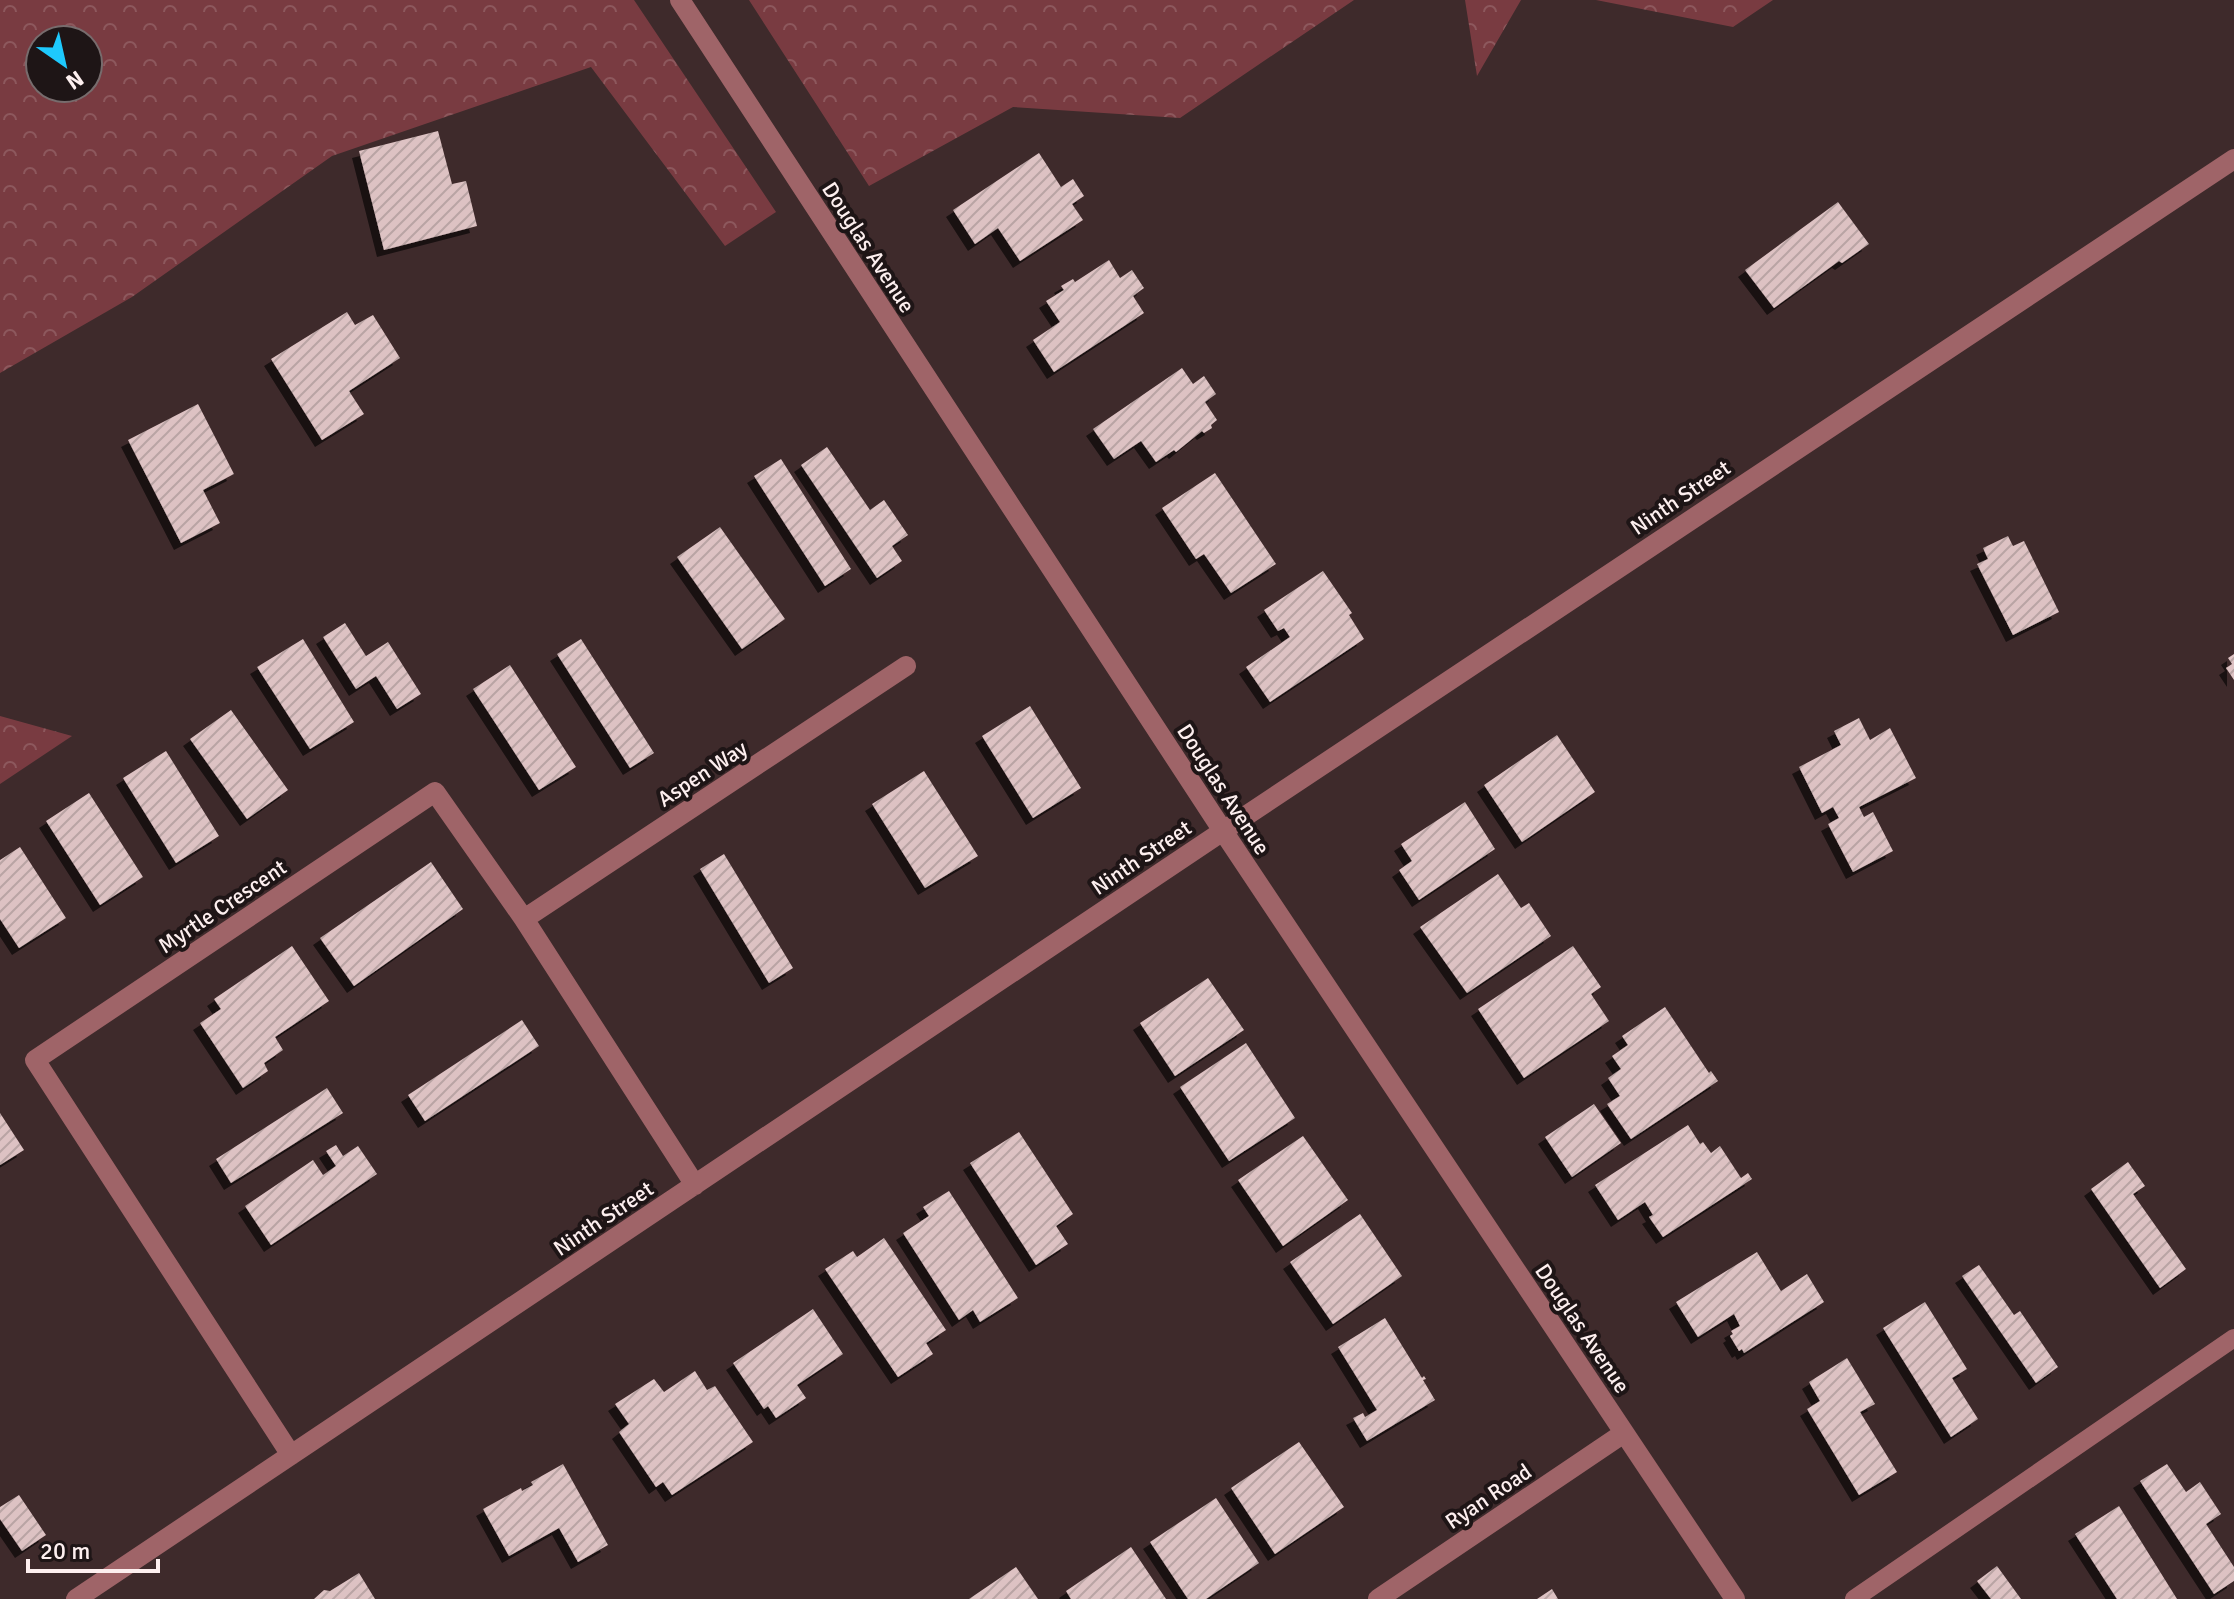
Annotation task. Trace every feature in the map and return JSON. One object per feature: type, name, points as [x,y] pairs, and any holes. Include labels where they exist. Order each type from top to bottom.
[{"type":"street","name":"Douglas Avenue","points":[[680,0],[1223,831],[1735,1599]]},
{"type":"street","name":"Ninth Street","points":[[76,1599],[2234,159]]},
{"type":"street","name":"Aspen Way","points":[[524,919],[906,666]]},
{"type":"street","name":"Myrtle Crescent","points":[[291,1455],[35,1060],[435,792],[524,919],[695,1185]]},
{"type":"street","name":"Ryan Road","points":[[1378,1599],[1624,1433]]},
{"type":"lane","points":[[1854,1599],[2234,1338]]},
{"type":"green space","points":[[0,0],[634,0],[776,212],[725,246],[591,67],[332,156],[132,297],[0,373]]},
{"type":"green space","points":[[749,0],[1354,0],[1180,118],[1013,107],[869,186]]},
{"type":"green space","points":[[1465,0],[1521,0],[1477,76]]},
{"type":"green space","points":[[1596,0],[1773,0],[1733,27]]},
{"type":"green space","points":[[0,716],[72,736],[0,784]]},
{"type":"building","points":[[438,131],[452,184],[466,181],[477,226],[384,250],[359,151]]},
{"type":"building","points":[[1039,153],[1061,187],[1073,179],[1084,196],[1072,204],[1083,220],[1020,261],[998,228],[975,244],[953,210]]},
{"type":"building","points":[[1838,202],[1869,244],[1842,263],[1839,261],[1774,308],[1745,270]]},
{"type":"building","points":[[1109,260],[1120,278],[1132,270],[1144,288],[1133,296],[1144,313],[1054,372],[1033,340],[1060,322],[1046,301],[1064,290],[1061,286],[1073,279],[1075,282]]},
{"type":"building","points":[[347,312],[355,325],[373,315],[400,358],[349,391],[364,414],[322,440],[271,359]]},
{"type":"building","points":[[1182,368],[1193,384],[1204,376],[1216,394],[1205,402],[1217,420],[1211,425],[1212,428],[1204,433],[1202,431],[1176,452],[1174,450],[1156,462],[1141,441],[1114,459],[1093,429]]},
{"type":"building","points":[[198,404],[234,474],[203,490],[220,523],[181,543],[128,440]]},
{"type":"building","points":[[827,447],[870,510],[884,500],[908,535],[892,546],[902,561],[877,578],[801,465]]},
{"type":"building","points":[[781,459],[851,569],[825,586],[754,476]]},
{"type":"building","points":[[1215,473],[1276,564],[1231,593],[1204,554],[1196,559],[1162,508]]},
{"type":"building","points":[[720,527],[785,619],[742,649],[677,557]]},
{"type":"building","points":[[2008,536],[2013,546],[2024,541],[2059,612],[2013,635],[1977,564],[1988,559],[1983,548]]},
{"type":"building","points":[[1323,571],[1352,613],[1349,615],[1364,639],[1270,702],[1246,667],[1290,637],[1284,628],[1278,631],[1264,610]]},
{"type":"building","points":[[345,623],[366,656],[388,642],[421,694],[397,709],[376,676],[356,689],[323,637]]},
{"type":"building","points":[[303,639],[354,722],[310,749],[257,667]]},
{"type":"building","points":[[581,639],[654,753],[630,768],[557,654]]},
{"type":"building","points":[[2234,654],[2234,680],[2226,668],[2232,664],[2228,658]]},
{"type":"building","points":[[510,665],[576,767],[539,790],[473,689]]},
{"type":"building","points":[[1030,706],[1081,788],[1033,818],[982,736]]},
{"type":"building","points":[[231,710],[288,790],[247,819],[190,739]]},
{"type":"building","points":[[1859,718],[1870,740],[1890,728],[1916,778],[1859,807],[1864,817],[1873,812],[1893,851],[1853,872],[1828,824],[1839,818],[1833,807],[1822,813],[1799,767],[1841,745],[1834,731]]},
{"type":"building","points":[[1557,735],[1595,792],[1522,842],[1484,785]]},
{"type":"building","points":[[166,751],[219,836],[176,863],[123,778]]},
{"type":"building","points":[[924,771],[978,856],[925,888],[872,804]]},
{"type":"building","points":[[89,793],[143,877],[100,905],[46,821]]},
{"type":"building","points":[[1465,802],[1495,849],[1419,900],[1399,870],[1412,861],[1401,844]]},
{"type":"building","points":[[20,847],[66,918],[19,948],[0,919],[0,860]]},
{"type":"building","points":[[724,854],[793,968],[769,983],[700,869]]},
{"type":"building","points":[[431,862],[463,909],[354,986],[320,938]]},
{"type":"building","points":[[1498,874],[1521,908],[1529,903],[1551,936],[1467,993],[1420,927]]},
{"type":"building","points":[[292,946],[329,1001],[275,1037],[283,1050],[264,1063],[268,1071],[243,1088],[200,1023],[221,1009],[214,999]]},
{"type":"building","points":[[1573,946],[1601,987],[1591,994],[1609,1021],[1524,1078],[1478,1009]]},
{"type":"building","points":[[1208,978],[1244,1030],[1175,1076],[1140,1023]]},
{"type":"building","points":[[1665,1007],[1709,1073],[1711,1071],[1718,1081],[1631,1139],[1607,1104],[1620,1096],[1608,1078],[1621,1069],[1612,1056],[1628,1045],[1622,1036]]},
{"type":"building","points":[[522,1020],[539,1046],[425,1121],[408,1095]]},
{"type":"building","points":[[1246,1043],[1295,1118],[1229,1161],[1180,1087]]},
{"type":"building","points":[[327,1088],[343,1113],[231,1183],[216,1159]]},
{"type":"building","points":[[1594,1104],[1621,1143],[1572,1177],[1545,1137]]},
{"type":"building","points":[[0,1113],[24,1150],[0,1165]]},
{"type":"building","points":[[1688,1125],[1700,1144],[1703,1142],[1711,1153],[1720,1146],[1741,1178],[1748,1173],[1752,1179],[1663,1237],[1649,1217],[1653,1215],[1645,1202],[1618,1220],[1595,1185]]},
{"type":"building","points":[[1019,1132],[1073,1214],[1056,1226],[1068,1244],[1036,1265],[970,1163]]},
{"type":"building","points":[[1303,1136],[1348,1200],[1283,1246],[1238,1180]]},
{"type":"building","points":[[336,1145],[343,1156],[358,1146],[377,1174],[271,1245],[245,1206],[313,1160],[323,1175],[336,1166],[326,1151]]},
{"type":"building","points":[[2128,1162],[2145,1186],[2133,1194],[2186,1269],[2160,1288],[2091,1189]]},
{"type":"building","points":[[949,1191],[1018,1298],[980,1322],[973,1310],[959,1320],[903,1233],[929,1216],[923,1207]]},
{"type":"building","points":[[1360,1214],[1402,1276],[1333,1324],[1290,1262]]},
{"type":"building","points":[[884,1238],[946,1330],[926,1343],[933,1354],[898,1377],[825,1269],[853,1251],[857,1257]]},
{"type":"building","points":[[1757,1252],[1781,1291],[1807,1274],[1824,1302],[1744,1353],[1742,1349],[1739,1351],[1730,1336],[1733,1334],[1731,1331],[1740,1326],[1734,1314],[1698,1337],[1676,1302]]},
{"type":"building","points":[[1979,1265],[2014,1315],[2020,1311],[2058,1367],[2036,1383],[1962,1276]]},
{"type":"building","points":[[1925,1302],[1967,1369],[1952,1378],[1978,1419],[1951,1437],[1883,1328]]},
{"type":"building","points":[[813,1309],[843,1354],[797,1385],[806,1398],[776,1418],[768,1406],[764,1409],[733,1363]]},
{"type":"building","points":[[1385,1318],[1422,1378],[1424,1376],[1426,1379],[1423,1380],[1435,1400],[1367,1441],[1353,1418],[1363,1413],[1365,1417],[1377,1410],[1338,1347]]},
{"type":"building","points":[[1847,1358],[1875,1404],[1860,1412],[1897,1472],[1859,1495],[1807,1409],[1820,1401],[1809,1382]]},
{"type":"building","points":[[695,1371],[707,1390],[715,1386],[753,1442],[672,1495],[663,1482],[656,1487],[619,1432],[629,1424],[615,1404],[654,1379],[664,1392]]},
{"type":"building","points":[[1299,1442],[1344,1507],[1275,1554],[1231,1488]]},
{"type":"building","points":[[563,1464],[608,1545],[578,1562],[559,1528],[509,1556],[483,1509],[521,1488],[522,1491],[533,1485],[531,1482]]},
{"type":"building","points":[[2167,1464],[2186,1492],[2200,1482],[2221,1514],[2206,1524],[2234,1567],[2234,1581],[2214,1594],[2140,1481]]},
{"type":"building","points":[[19,1495],[46,1535],[22,1551],[0,1519],[0,1507]]},
{"type":"building","points":[[1216,1498],[1259,1563],[1206,1599],[1188,1599],[1150,1542]]},
{"type":"building","points":[[2119,1506],[2177,1599],[2117,1599],[2075,1534]]},
{"type":"building","points":[[1131,1547],[1166,1599],[1071,1599],[1066,1591]]},
{"type":"building","points":[[1997,1566],[2021,1599],[1991,1599],[1977,1581]]},
{"type":"building","points":[[1016,1567],[1038,1599],[969,1599]]},
{"type":"building","points":[[359,1573],[375,1599],[314,1599],[324,1590],[330,1591]]},
{"type":"building","points":[[1552,1589],[1558,1599],[1537,1599]]}]
